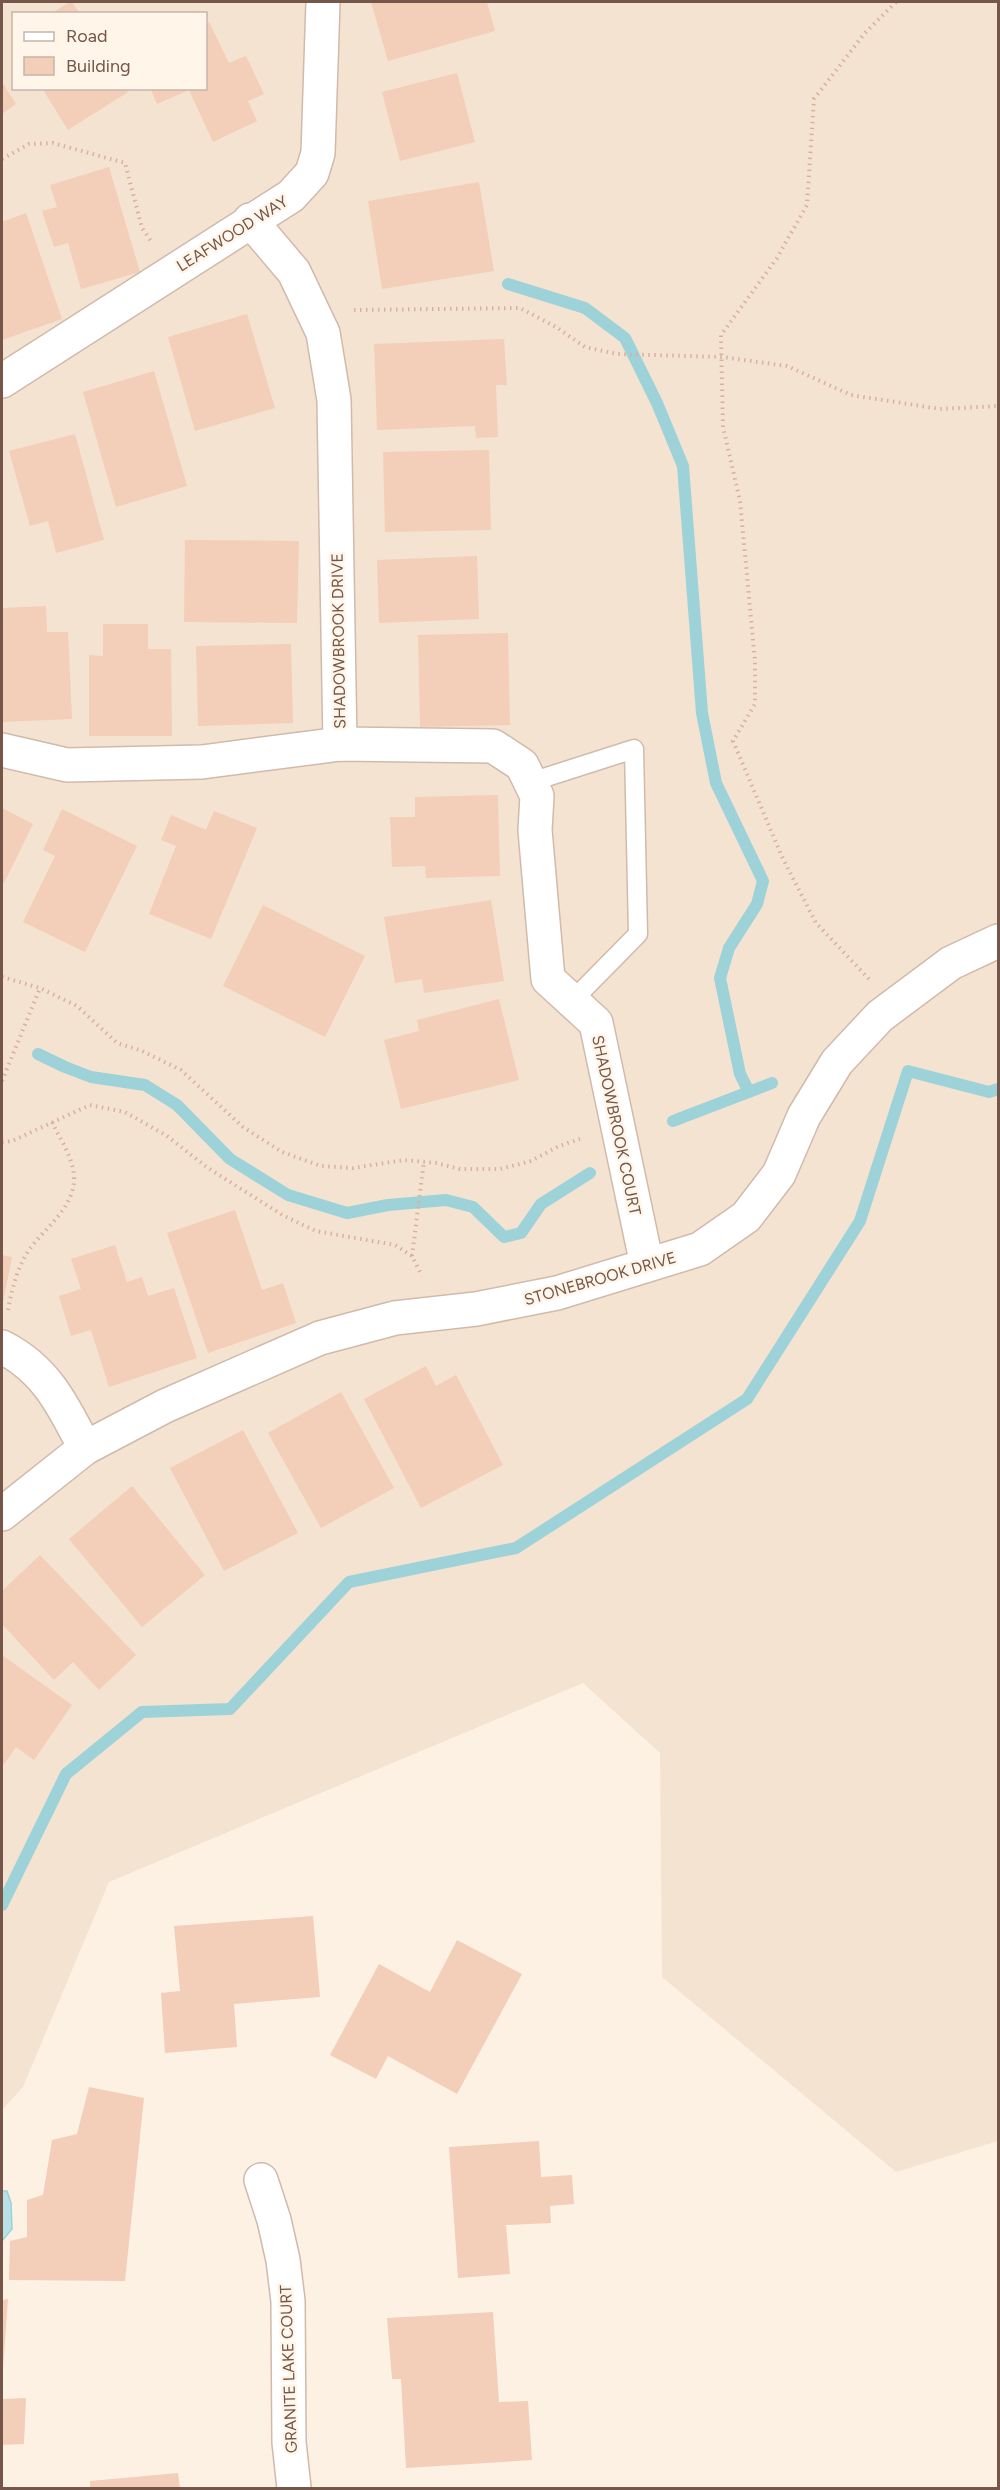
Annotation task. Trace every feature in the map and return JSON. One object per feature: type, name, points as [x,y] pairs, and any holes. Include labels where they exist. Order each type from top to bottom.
[{"type":"street","name":"LEAFWOOD WAY","points":[[2,381],[250,220],[291,196],[312,173],[318,153],[323,2]]},
{"type":"street","name":"SHADOWBROOK DRIVE","points":[[2,750],[67,765],[202,762],[340,744],[334,400],[323,333],[294,272],[250,220]]},
{"type":"street","name":"SHADOWBROOK COURT","points":[[340,744],[493,746],[522,765],[537,796],[536,830],[548,979],[596,1023],[647,1265]]},
{"type":"street","name":"STONEBROOK DRIVE","points":[[2,1514],[84,1448],[165,1406],[320,1338],[395,1318],[476,1309],[557,1293],[700,1249],[746,1217],[779,1174],[804,1116],[837,1062],[880,1016],[951,963],[999,941]]},
{"type":"street","points":[[4,1332],[18,1355],[38,1371],[61,1402],[84,1448]]},
{"type":"street","name":"GRANITE LAKE COURT","points":[[261,2180],[274,2220],[283,2260],[288,2301],[289,2442],[294,2488]]},
{"type":"lane","points":[[531,782],[634,749],[638,934],[572,1001]]},
{"type":"path","points":[[894,1005],[816,923],[783,859],[733,741],[755,704],[755,661],[740,501],[723,427],[722,335],[777,258],[807,205],[814,99],[864,34],[896,2]]},
{"type":"path","points":[[2,159],[29,144],[53,143],[125,164],[142,228],[172,271]]},
{"type":"path","points":[[311,307],[350,310],[520,308],[556,327],[585,347],[617,354],[722,357],[787,366],[851,395],[940,409],[999,406]]},
{"type":"path","points":[[2,977],[40,988],[77,1006],[117,1043],[140,1050],[181,1070],[243,1127],[282,1152],[321,1166],[353,1168],[404,1160],[424,1161],[460,1168],[500,1169],[531,1161],[559,1146],[581,1138],[619,1131]]},
{"type":"path","points":[[2,1081],[40,988]]},
{"type":"path","points":[[2,1142],[12,1142],[90,1105],[125,1112],[167,1136],[208,1168],[284,1216],[316,1231],[395,1245],[412,1256],[424,1279],[435,1313]]},
{"type":"path","points":[[4,1332],[15,1279],[29,1250],[56,1220],[70,1197],[74,1178],[71,1159],[51,1122]]},
{"type":"path","points":[[412,1256],[424,1161]]},
{"type":"shaded area","points":[[2,2],[998,2],[998,2141],[896,2172],[662,1977],[660,1753],[583,1683],[109,1882],[23,2087],[2,2110]]},
{"type":"water","points":[[2,2191],[7,2191],[11,2203],[12,2229],[2,2241]]},
{"type":"building","points":[[72,2],[79,12],[53,12]]},
{"type":"building","points":[[371,2],[487,2],[495,31],[388,61]]},
{"type":"building","points":[[209,22],[229,63],[246,56],[264,94],[248,101],[257,121],[213,142],[189,90],[207,90],[207,23]]},
{"type":"building","points":[[457,73],[475,142],[400,161],[382,92]]},
{"type":"building","points":[[2,82],[16,104],[2,114]]},
{"type":"building","points":[[43,90],[127,90],[128,92],[68,130]]},
{"type":"building","points":[[151,90],[189,90],[157,104]]},
{"type":"building","points":[[109,167],[140,272],[81,289],[68,243],[54,247],[42,211],[57,207],[50,185]]},
{"type":"building","points":[[479,182],[494,271],[382,289],[368,201]]},
{"type":"building","points":[[26,213],[62,319],[2,340],[2,222]]},
{"type":"building","points":[[247,314],[275,408],[195,431],[168,337]]},
{"type":"building","points":[[504,339],[507,385],[496,385],[498,437],[476,438],[475,426],[377,430],[374,344]]},
{"type":"building","points":[[154,371],[187,486],[116,507],[83,392]]},
{"type":"building","points":[[75,434],[104,540],[56,553],[48,521],[30,526],[9,451]]},
{"type":"building","points":[[489,450],[491,530],[385,532],[383,452]]},
{"type":"building","points":[[185,540],[299,541],[297,623],[184,622]]},
{"type":"building","points":[[477,556],[479,619],[379,623],[377,560]]},
{"type":"building","points":[[46,606],[47,632],[68,632],[72,719],[2,722],[2,608]]},
{"type":"building","points":[[103,624],[148,624],[148,649],[171,649],[172,736],[89,736],[89,655],[103,656]]},
{"type":"building","points":[[508,633],[510,725],[420,727],[418,635]]},
{"type":"building","points":[[291,644],[293,723],[198,726],[196,646]]},
{"type":"building","points":[[498,795],[500,876],[426,878],[425,866],[392,867],[390,817],[415,817],[415,797]]},
{"type":"building","points":[[2,808],[33,824],[2,887]]},
{"type":"building","points":[[62,809],[137,846],[85,952],[23,922],[55,856],[43,850]]},
{"type":"building","points":[[214,811],[257,828],[211,939],[149,914],[176,846],[161,840],[171,815],[206,830]]},
{"type":"building","points":[[491,900],[504,981],[424,993],[422,979],[395,983],[384,917]]},
{"type":"building","points":[[263,905],[365,956],[325,1037],[223,986]]},
{"type":"building","points":[[499,999],[519,1080],[401,1109],[384,1040],[419,1031],[417,1020]]},
{"type":"building","points":[[235,1210],[262,1290],[283,1283],[296,1323],[208,1353],[167,1233]]},
{"type":"building","points":[[115,1245],[127,1282],[142,1277],[148,1296],[174,1288],[197,1358],[109,1387],[91,1330],[71,1336],[59,1296],[81,1289],[71,1259]]},
{"type":"building","points":[[2,1255],[12,1257],[3,1302],[2,1301]]},
{"type":"building","points":[[426,1366],[436,1386],[456,1375],[503,1465],[421,1508],[364,1399]]},
{"type":"building","points":[[341,1392],[394,1488],[321,1528],[268,1433]]},
{"type":"building","points":[[243,1430],[298,1533],[224,1571],[170,1468]]},
{"type":"building","points":[[132,1486],[205,1575],[142,1627],[69,1539]]},
{"type":"building","points":[[40,1555],[136,1655],[99,1690],[73,1662],[54,1680],[2,1624],[2,1591]]},
{"type":"building","points":[[2,1655],[72,1705],[34,1760],[16,1747],[2,1767]]},
{"type":"building","points":[[313,1916],[320,1997],[234,2004],[237,2047],[165,2053],[161,1993],[180,1991],[174,1926]]},
{"type":"building","points":[[457,1940],[522,1974],[457,2094],[388,2056],[376,2079],[330,2055],[379,1964],[430,1992]]},
{"type":"building","points":[[89,2087],[144,2098],[125,2281],[9,2280],[10,2241],[27,2237],[27,2200],[43,2195],[52,2140],[77,2134]]},
{"type":"building","points":[[539,2141],[541,2177],[572,2175],[574,2204],[550,2206],[551,2223],[506,2225],[510,2274],[458,2278],[449,2147]]},
{"type":"building","points":[[8,2299],[3,2368],[2,2368],[2,2300]]},
{"type":"building","points":[[493,2312],[499,2402],[528,2401],[532,2460],[406,2468],[401,2379],[392,2379],[387,2318]]},
{"type":"building","points":[[26,2398],[24,2444],[2,2445],[2,2399]]},
{"type":"building","points":[[178,2473],[180,2488],[90,2488],[90,2481]]},
{"type":"waterway","points":[[508,284],[585,308],[625,338],[657,403],[683,466],[702,713],[716,783],[763,881],[757,904],[729,948],[720,978],[740,1074],[749,1092]]},
{"type":"waterway","points":[[38,1054],[91,1077],[145,1085],[177,1105],[230,1159],[288,1195],[347,1213],[388,1205],[446,1200],[473,1207],[504,1237],[521,1233],[541,1204],[590,1173]]},
{"type":"waterway","points":[[2,1905],[66,1774],[142,1712],[230,1709],[349,1582],[516,1548],[747,1399],[860,1221],[908,1071],[989,1092],[998,1089]]},
{"type":"waterway","points":[[673,1121],[772,1083]]}]
